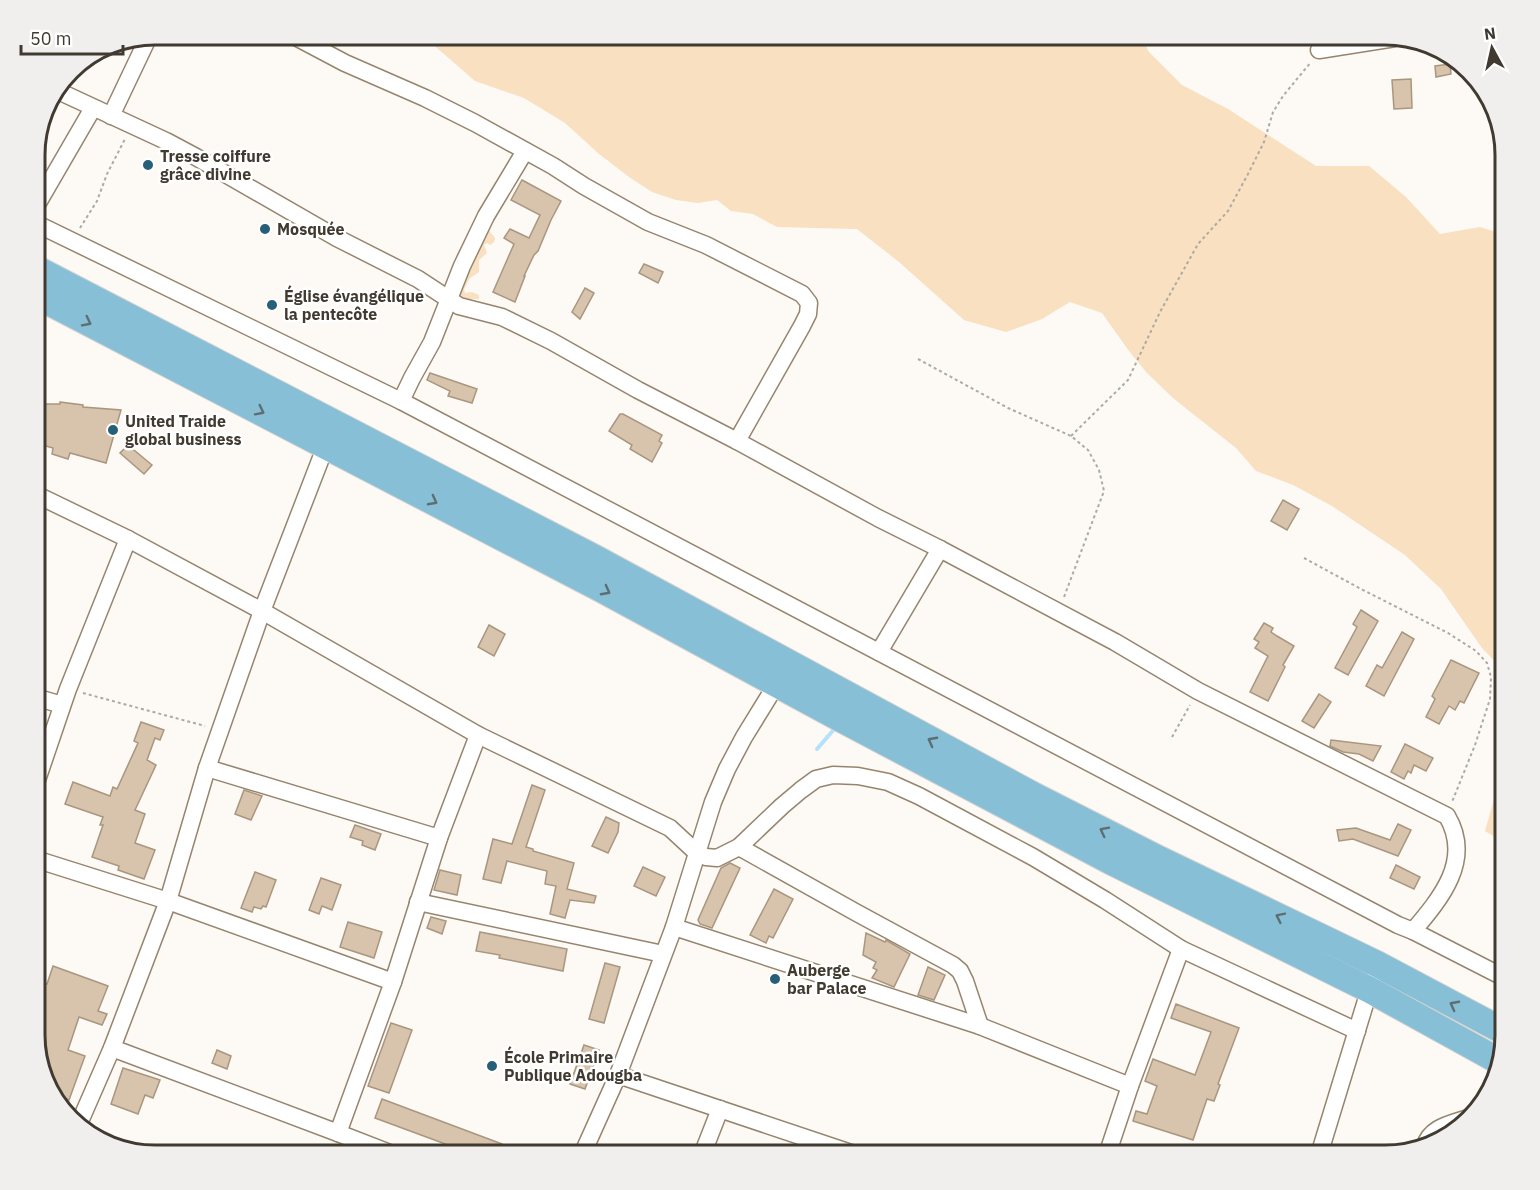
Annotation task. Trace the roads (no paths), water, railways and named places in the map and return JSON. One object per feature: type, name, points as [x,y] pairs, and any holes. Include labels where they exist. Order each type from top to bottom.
[{"type":"main road","points":[[45,273],[595,558],[1033,795],[1157,858],[1377,964],[1495,1026]]},
{"type":"main road","points":[[45,300],[602,589],[776,685],[1112,862],[1370,990],[1493,1058]]},
{"type":"street","points":[[312,45],[345,63],[451,111],[648,222],[706,245],[802,294],[809,303],[802,326],[737,441]]},
{"type":"street","points":[[1319,50],[1351,45]]},
{"type":"street","points":[[111,116],[144,46]]},
{"type":"street","points":[[64,94],[166,141],[224,172],[337,238],[418,279],[449,301],[459,306],[502,317],[534,333],[878,518],[1115,642],[1198,691],[1447,816],[1453,825],[1456,840],[1453,872],[1430,911],[1413,931]]},
{"type":"street","points":[[45,191],[93,108]]},
{"type":"street","points":[[401,401],[432,342],[462,266],[486,216],[525,151]]},
{"type":"street","points":[[45,228],[401,401],[1398,925],[1495,972]]},
{"type":"street","points":[[82,1117],[112,1047],[168,901],[220,730],[262,611],[326,445]]},
{"type":"street","points":[[45,499],[128,539],[262,611],[478,735],[670,828],[697,853],[706,857],[717,858],[739,847],[782,806],[816,779],[833,775],[858,776],[888,782],[919,796],[1033,857],[1105,900],[1181,950],[1357,1031]]},
{"type":"street","points":[[45,756],[65,697],[128,539]]},
{"type":"street","points":[[879,652],[940,549]]},
{"type":"street","points":[[586,1145],[618,1075],[674,927],[713,802],[727,768],[776,685]]},
{"type":"street","points":[[45,697],[65,697]]},
{"type":"street","points":[[339,1133],[393,982],[439,838],[478,735]]},
{"type":"street","points":[[207,768],[439,838]]},
{"type":"street","points":[[739,847],[953,965],[960,971],[965,981],[980,1026]]},
{"type":"street","points":[[45,863],[168,901],[393,982]]},
{"type":"street","points":[[418,902],[663,954]]},
{"type":"street","points":[[674,927],[980,1026],[1130,1086]]},
{"type":"street","points":[[1110,1145],[1181,950]]},
{"type":"street","points":[[1322,1145],[1377,964]]},
{"type":"street","points":[[112,1047],[370,1145]]},
{"type":"street","points":[[618,1075],[827,1145]]},
{"type":"street","points":[[706,1145],[720,1109]]},
{"type":"street","points":[[1430,1135],[1446,1126]]},
{"type":"waterway","points":[[817,749],[836,727]]},
{"type":"place","name":"Tresse coiffure grâce divine","points":[[148,165]]},
{"type":"place","name":"Mosquée","points":[[265,229]]},
{"type":"place","name":"Église évangélique la pentecôte","points":[[272,305]]},
{"type":"place","name":"United Traide global business","points":[[113,430]]},
{"type":"place","name":"Auberge bar Palace","points":[[775,979]]},
{"type":"place","name":"École Primaire Publique Adougba","points":[[492,1066]]}]
